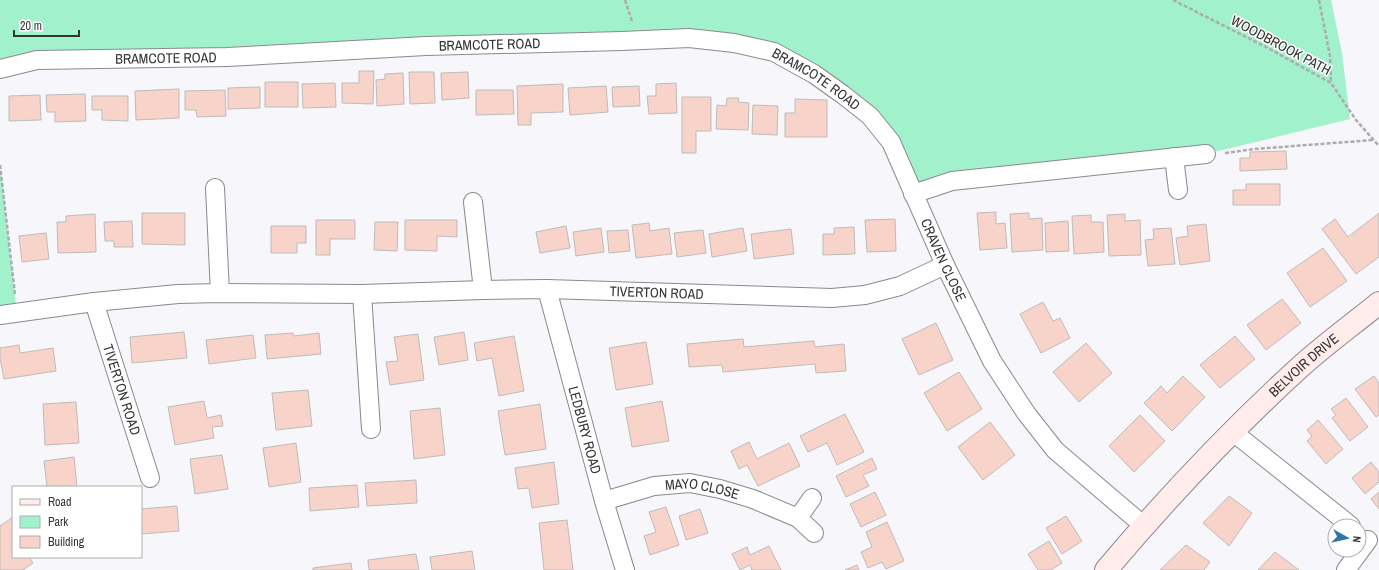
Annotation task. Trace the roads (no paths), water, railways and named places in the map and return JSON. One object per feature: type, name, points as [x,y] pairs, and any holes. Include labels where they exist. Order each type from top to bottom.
[{"type":"street","name":"BRAMCOTE ROAD","points":[[0,69],[37,60],[227,57],[426,46],[689,38],[734,43],[774,52],[814,74],[870,116],[892,142],[914,194]]},
{"type":"street","points":[[914,194],[952,181],[1206,154]]},
{"type":"street","points":[[1174,157],[1178,190]]},
{"type":"street","points":[[215,188],[220,293]]},
{"type":"street","name":"CRAVEN CLOSE","points":[[914,194],[945,265],[992,361],[1026,413],[1055,450],[1144,526]]},
{"type":"street","points":[[473,202],[484,290]]},
{"type":"street","name":"TIVERTON ROAD","points":[[8,314],[94,302],[178,294],[220,293],[362,294],[484,290],[547,290],[832,298],[865,295],[900,286],[945,265]]},
{"type":"street","name":"LEDBURY ROAD","points":[[547,290],[604,501],[625,570]]},
{"type":"street","points":[[362,294],[371,428]]},
{"type":"street","name":"TIVERTON ROAD","points":[[94,302],[150,478]]},
{"type":"street","name":"BELVOIR DRIVE","points":[[1106,570],[1144,526],[1233,432],[1300,368],[1379,303]]},
{"type":"street","points":[[1233,432],[1341,518]]},
{"type":"street","name":"MAYO CLOSE","points":[[604,501],[654,486],[690,483],[753,500],[798,518],[814,533]]},
{"type":"street","points":[[798,518],[812,498]]},
{"type":"street","points":[[1346,570],[1369,540]]}]
